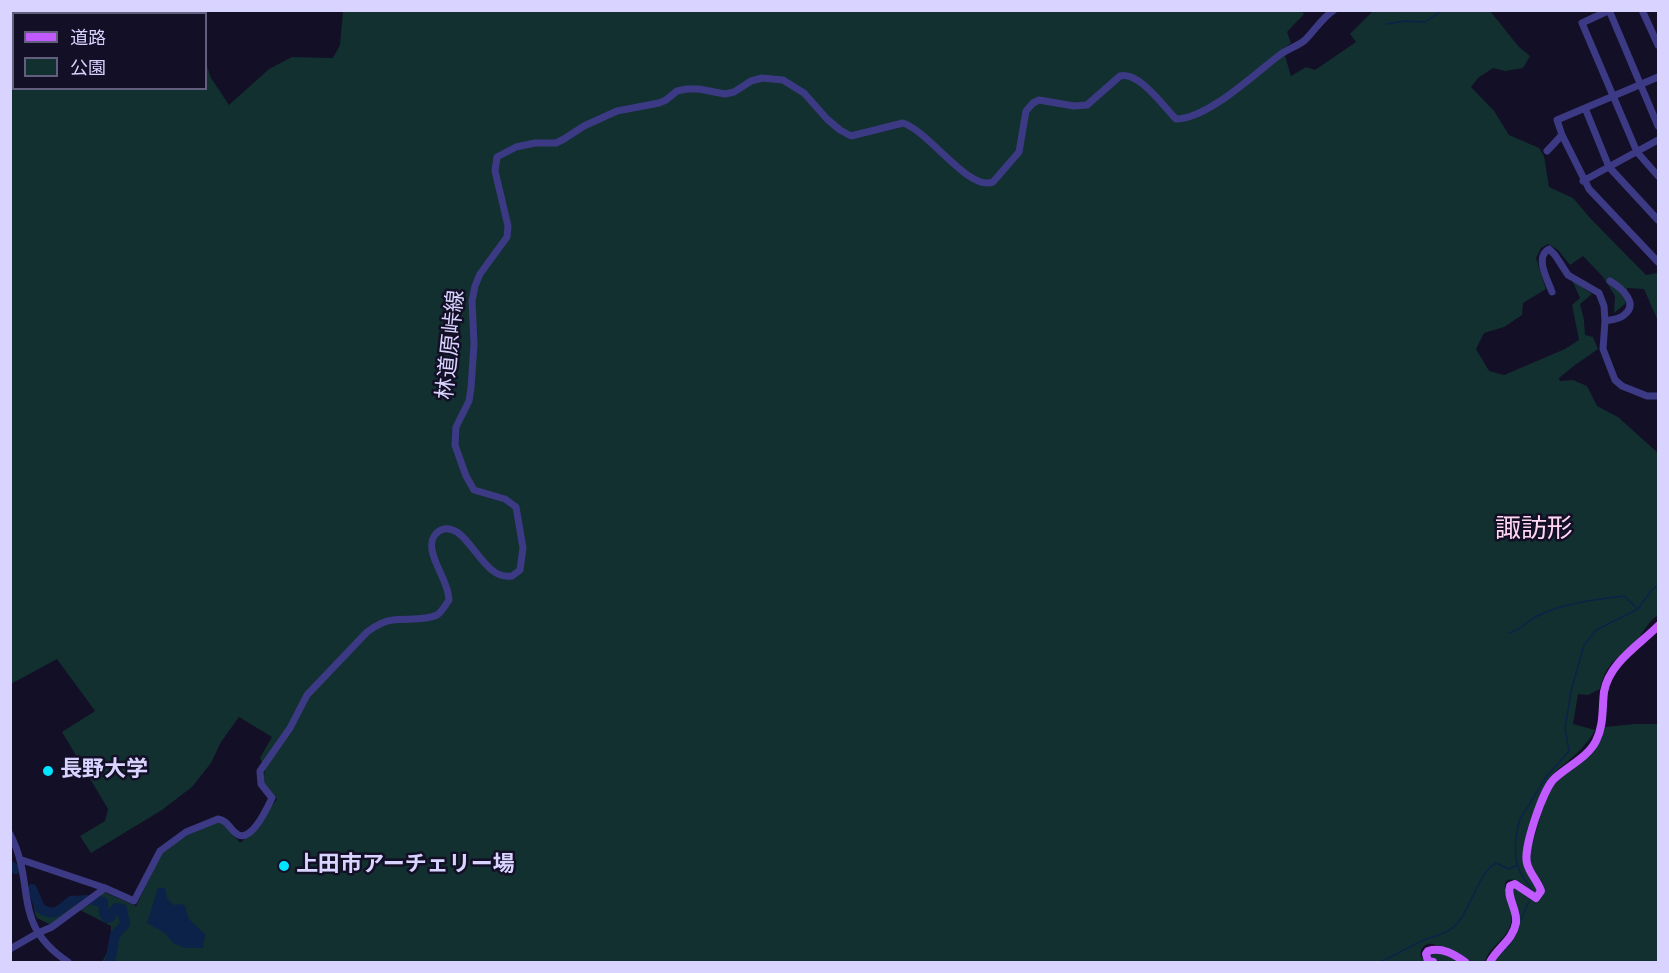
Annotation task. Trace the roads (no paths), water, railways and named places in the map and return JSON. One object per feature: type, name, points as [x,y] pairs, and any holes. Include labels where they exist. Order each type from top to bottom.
[{"type":"main road","points":[[1490,963],[1514,930],[1516,916],[1508,891],[1510,886],[1515,884],[1536,898],[1541,891],[1526,860],[1535,817],[1546,789],[1552,780],[1580,759],[1595,743],[1604,716],[1604,692],[1610,675],[1617,664],[1659,626]]},
{"type":"main road","points":[[1433,963],[1428,961],[1426,954],[1435,949],[1454,955],[1465,963]]},
{"type":"street","name":"林道原峠線","points":[[105,888],[134,901],[156,857],[164,848],[186,832],[218,819],[228,823],[239,836],[248,835],[261,821],[272,798],[261,784],[261,771],[290,728],[307,696],[358,641],[377,625],[391,620],[437,615],[449,600],[447,585],[432,550],[435,533],[449,528],[456,531],[487,566],[500,575],[512,576],[520,570],[523,548],[516,507],[510,501],[474,490],[466,476],[455,445],[456,428],[471,388],[474,345],[472,301],[475,286],[480,274],[507,237],[508,226],[495,171],[497,157],[516,147],[536,143],[556,143],[584,126],[617,111],[659,103],[677,91],[699,89],[725,94],[734,92],[752,81],[771,77],[783,80],[804,93],[827,119],[851,136],[903,123],[911,126],[963,172],[975,181],[987,184],[993,182],[1019,152],[1026,111],[1033,102],[1039,100],[1074,106],[1087,105],[1120,76],[1127,75],[1136,78],[1144,85],[1176,119],[1185,119],[1202,112],[1266,67],[1280,54],[1304,41],[1334,10]]},
{"type":"street","points":[[1642,10],[1659,45]]},
{"type":"street","points":[[1659,126],[1609,11],[1582,23],[1637,152],[1659,176]]},
{"type":"street","points":[[1659,77],[1557,120],[1584,181],[1602,205],[1659,262]]},
{"type":"street","points":[[1585,108],[1609,167],[1659,220]]},
{"type":"street","points":[[1546,151],[1562,135]]},
{"type":"street","points":[[1584,181],[1659,140]]},
{"type":"street","points":[[1552,292],[1541,258],[1543,252],[1549,249],[1568,275],[1599,293],[1604,306],[1603,349],[1615,380],[1622,386],[1647,396],[1659,396]]},
{"type":"street","points":[[1605,321],[1624,315],[1629,308],[1629,297],[1610,281]]},
{"type":"street","points":[[10,834],[22,860],[27,904],[38,933],[48,946],[68,963]]},
{"type":"street","points":[[22,860],[105,888]]},
{"type":"street","points":[[10,950],[52,927],[105,888]]},
{"type":"water","points":[[158,888],[165,888],[167,898],[173,905],[182,904],[186,907],[190,920],[205,935],[203,948],[185,948],[173,943],[165,933],[147,923]]},
{"type":"waterway","points":[[1386,24],[1405,21],[1425,22],[1443,10]]},
{"type":"waterway","points":[[1532,891],[1521,874],[1516,860],[1517,833],[1520,819],[1546,777],[1569,751],[1565,728],[1571,691],[1584,645],[1596,630],[1638,609],[1658,585]]},
{"type":"waterway","points":[[1509,633],[1533,618],[1557,608],[1579,603],[1624,596],[1638,609]]},
{"type":"waterway","points":[[1380,962],[1453,928],[1462,918],[1480,882],[1490,868],[1496,863],[1509,869],[1517,865]]},
{"type":"waterway","points":[[10,866],[16,869]]},
{"type":"waterway","points":[[32,889],[40,908],[54,913],[71,901],[87,900]]},
{"type":"waterway","points":[[1520,921],[1531,898]]},
{"type":"waterway","points":[[93,900],[103,902],[104,914],[107,918],[116,908],[122,909],[125,924],[115,935],[110,962]]},
{"type":"waterway","points":[[1501,953],[1510,944]]},
{"type":"place","name":"長野大学","points":[[48,771]]},
{"type":"place","name":"上田市アーチェリー場","points":[[284,866]]},
{"type":"district","name":"諏訪形","points":[[1534,531]]}]
